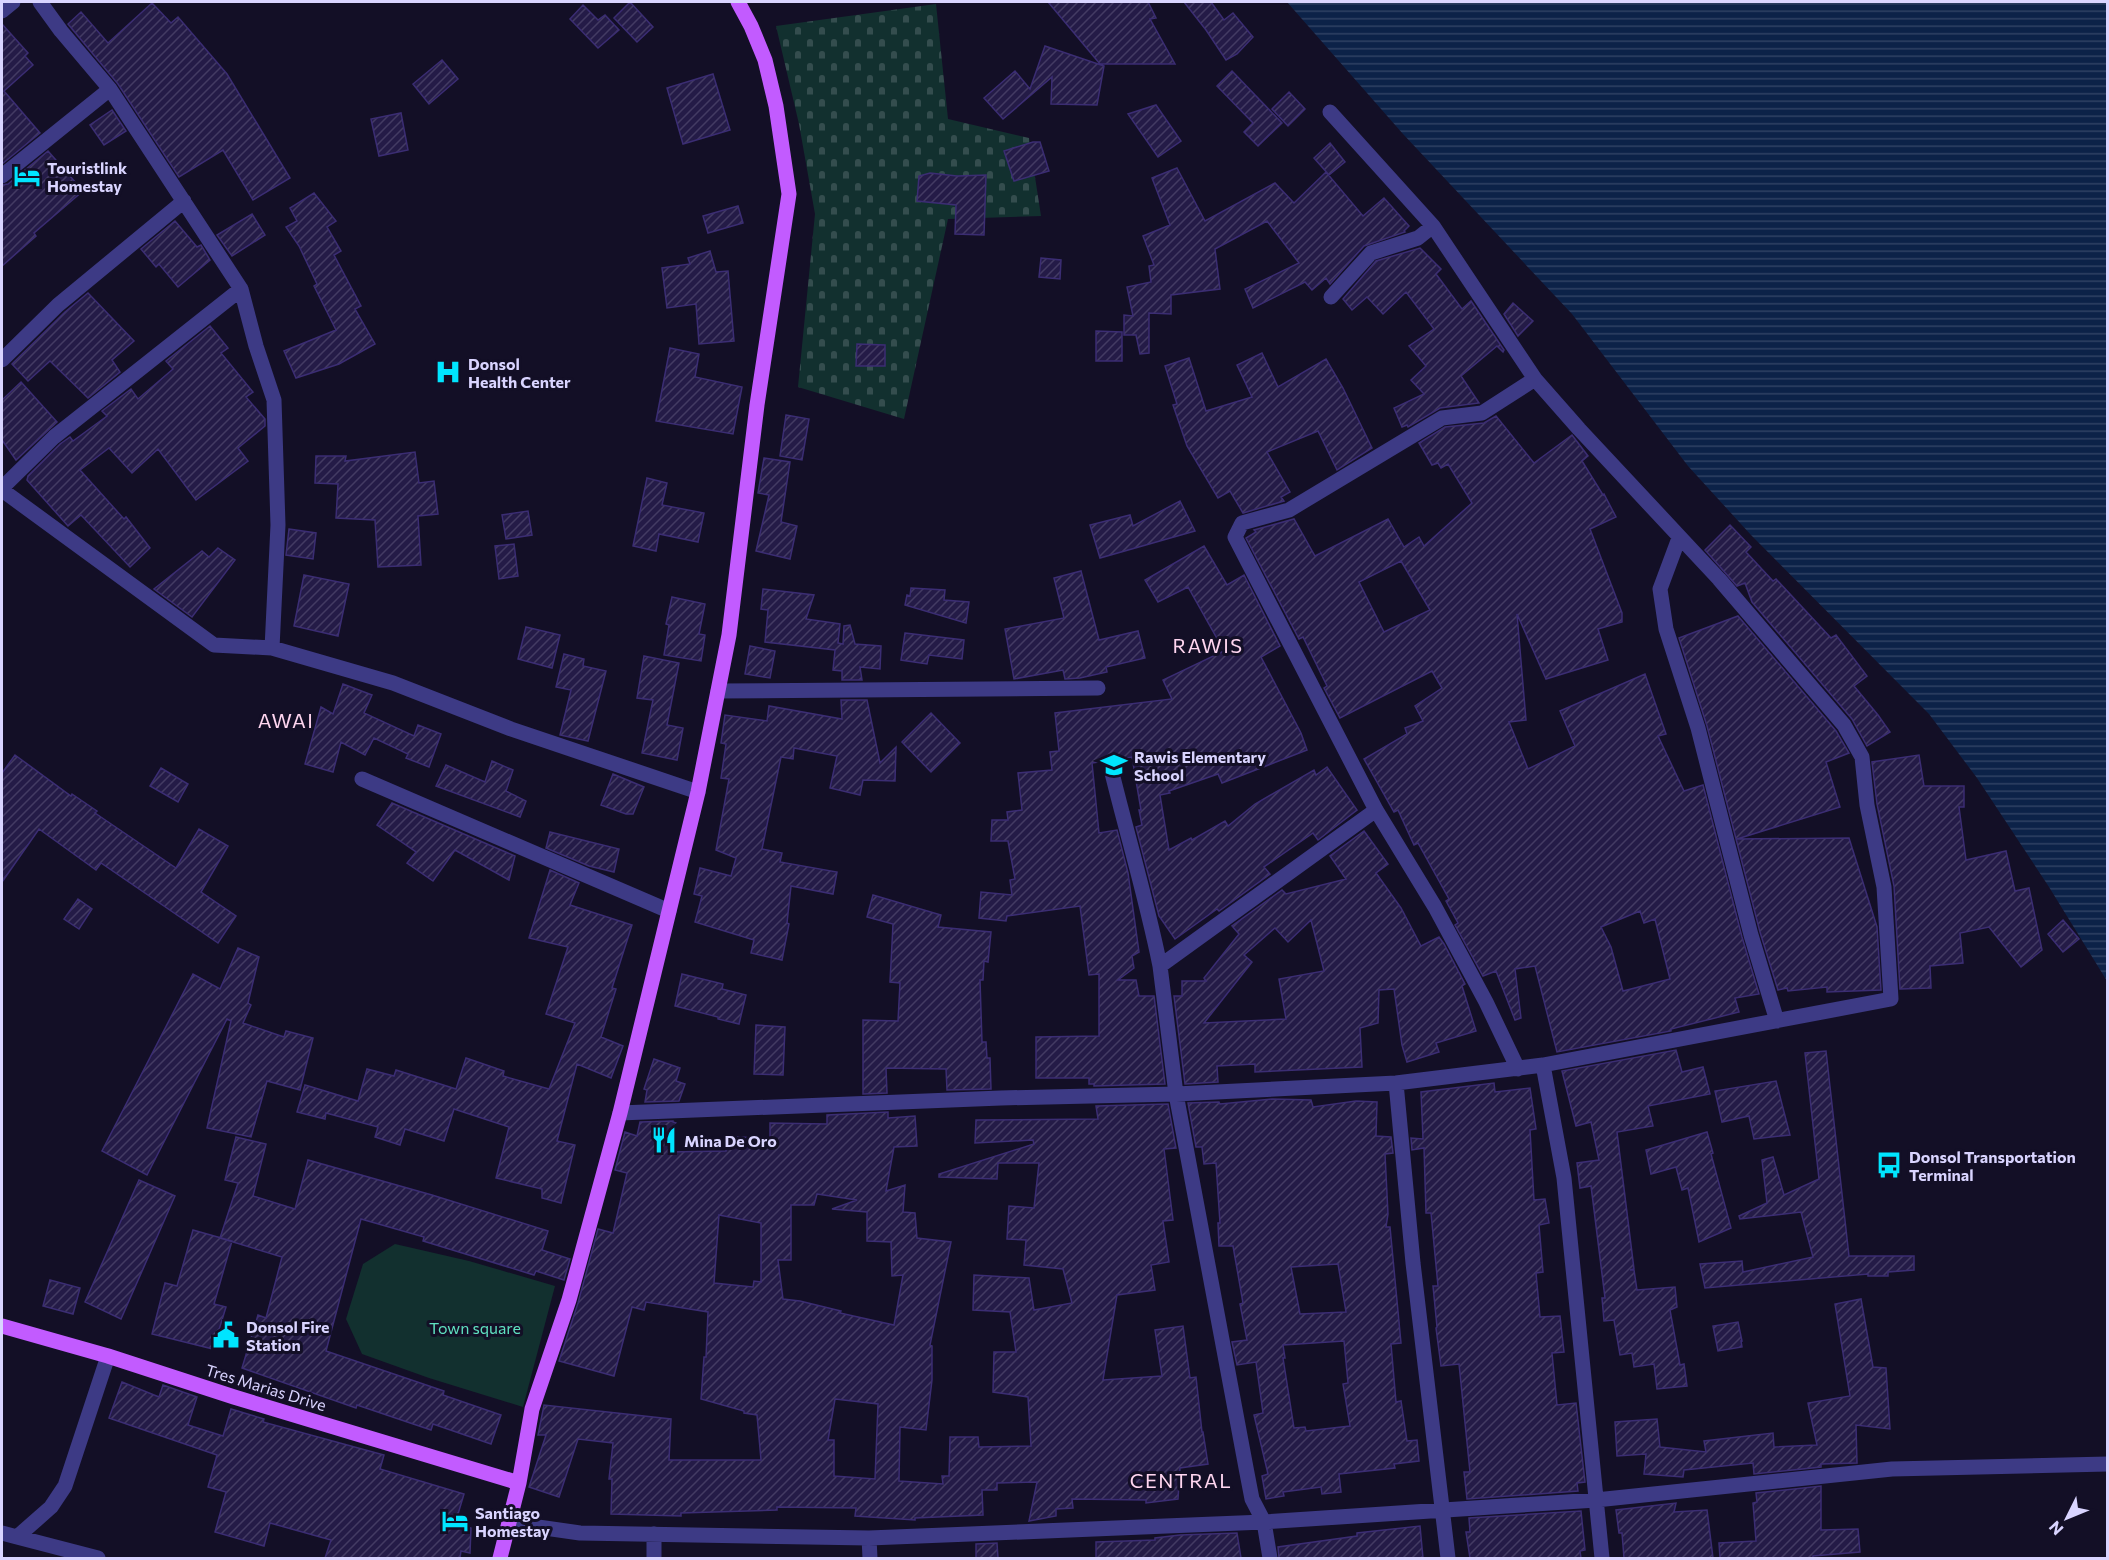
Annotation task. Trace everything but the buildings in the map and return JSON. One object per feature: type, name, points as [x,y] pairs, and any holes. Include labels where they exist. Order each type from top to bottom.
[{"type":"main road","points":[[500,1558],[519,1483],[532,1409],[569,1300],[620,1113],[696,798],[729,635],[757,405],[789,194],[777,106],[765,60],[738,2]]},
{"type":"main road","name":"Tres Marias Drive","points":[[2,1326],[108,1356],[234,1397],[519,1483]]},
{"type":"street","points":[[2,11],[13,2]]},
{"type":"street","points":[[40,2],[61,31],[110,89],[241,289],[256,346],[274,400],[278,525],[272,648]]},
{"type":"street","points":[[2,176],[110,89]]},
{"type":"street","points":[[620,1113],[1001,1098],[1176,1094],[1396,1083],[1543,1065],[1891,999],[1884,887],[1867,805],[1862,757],[1844,725],[1719,579],[1535,379],[1433,226],[1330,112]]},
{"type":"street","points":[[2,360],[58,305],[184,201]]},
{"type":"street","points":[[1331,297],[1371,253],[1418,238],[1433,226]]},
{"type":"street","points":[[241,289],[54,438],[2,489],[214,645],[272,648],[393,683],[696,798]]},
{"type":"street","points":[[1518,1069],[1486,1002],[1435,907],[1376,810],[1235,537],[1242,523],[1289,510],[1442,418],[1482,413],[1535,379]]},
{"type":"street","points":[[1679,538],[1660,589],[1666,629],[1698,728],[1751,935],[1777,1022]]},
{"type":"street","points":[[718,691],[1098,688]]},
{"type":"street","points":[[1112,773],[1151,921],[1160,966],[1176,1094],[1252,1499],[1263,1522],[1270,1558]]},
{"type":"street","points":[[362,779],[669,911]]},
{"type":"street","points":[[1160,966],[1376,810]]},
{"type":"street","points":[[1543,1065],[1564,1178],[1602,1558]]},
{"type":"street","points":[[1396,1083],[1413,1263],[1448,1558]]},
{"type":"street","points":[[17,1537],[51,1507],[65,1486],[108,1356]]},
{"type":"street","points":[[510,1522],[580,1533],[869,1538],[1263,1522],[1596,1500],[1892,1469],[2108,1464]]},
{"type":"street","points":[[2,1533],[98,1558]]},
{"type":"street","points":[[654,1534],[654,1558]]},
{"type":"street","points":[[869,1538],[870,1558]]},
{"type":"green space","points":[[936,4],[948,119],[1029,138],[1041,216],[948,219],[904,419],[798,387],[815,214],[799,124],[776,26]]},
{"type":"green space","name":"Town square","points":[[395,1244],[469,1261],[555,1286],[523,1407],[429,1378],[362,1354],[346,1319],[363,1264]]},
{"type":"water","points":[[1287,2],[2107,2],[2107,981],[2049,887],[1977,778],[1929,714],[1751,535],[1688,466],[1572,314],[1403,134]]},
{"type":"place","name":"Touristlink Homestay","points":[[27,176]]},
{"type":"place","name":"Donsol Health Center","points":[[448,372]]},
{"type":"place","name":"Rawis Elementary School","points":[[1114,765]]},
{"type":"place","name":"Mina De Oro","points":[[664,1140]]},
{"type":"place","name":"Donsol Transportation Terminal","points":[[1889,1165]]},
{"type":"place","name":"Donsol Fire Station","points":[[226,1335]]},
{"type":"place","name":"Santiago Homestay","points":[[455,1521]]},
{"type":"district","name":"RAWIS","points":[[1208,645]]},
{"type":"district","name":"AWAI","points":[[286,720]]},
{"type":"district","name":"CENTRAL","points":[[1181,1480]]}]
